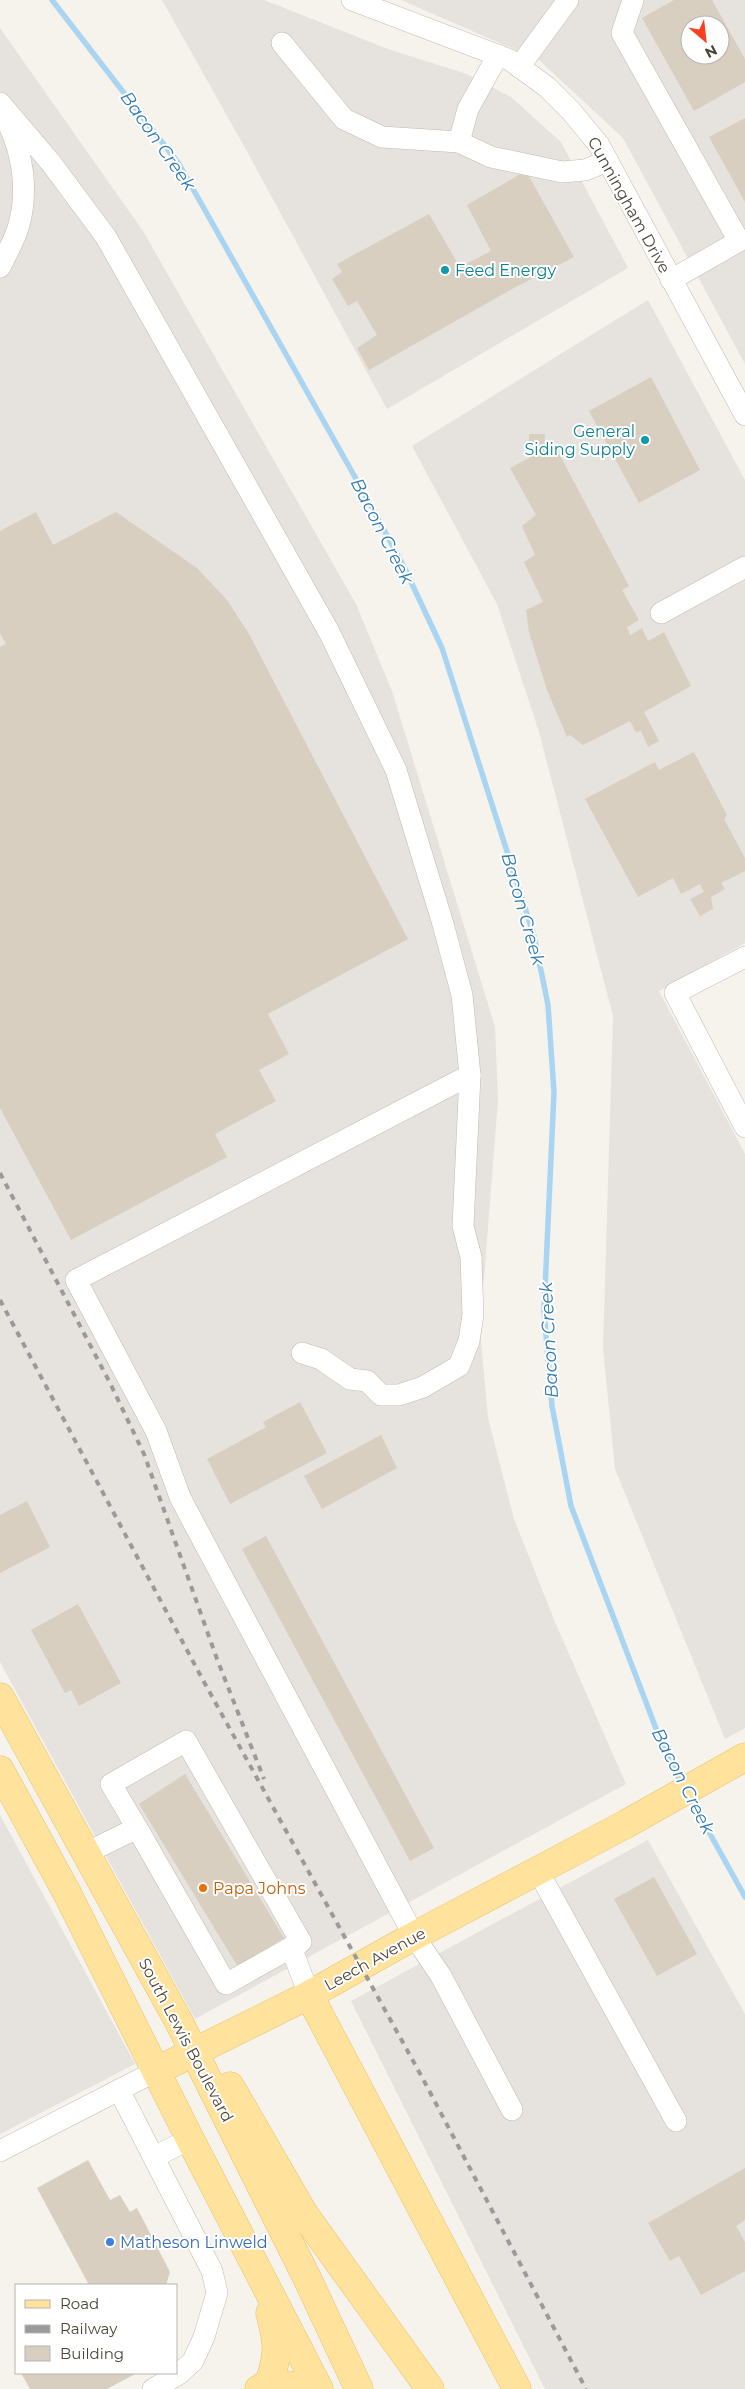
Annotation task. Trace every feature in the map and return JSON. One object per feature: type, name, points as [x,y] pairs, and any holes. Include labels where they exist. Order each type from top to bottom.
[{"type":"main road","name":"South Lewis Boulevard","points":[[0,1697],[194,2052],[307,2278],[359,2389]]},
{"type":"main road","name":"Leech Avenue","points":[[156,2071],[309,1995],[414,1936],[626,1824],[745,1757]]},
{"type":"main road","points":[[0,1770],[67,1893],[319,2389]]},
{"type":"main road","points":[[309,1995],[517,2389]]},
{"type":"main road","points":[[194,2052],[226,2078],[304,2214],[430,2389]]},
{"type":"main road","points":[[259,2271],[277,2337],[277,2358],[264,2386],[319,2389]]},
{"type":"street","name":"Cunningham Drive","points":[[353,0],[510,60],[547,87],[571,111],[599,145],[745,415]]},
{"type":"street","points":[[519,67],[568,0]]},
{"type":"street","points":[[634,0],[622,33],[739,241],[671,280]]},
{"type":"street","points":[[282,43],[344,119],[382,137],[459,142],[491,157],[562,172],[585,170],[608,161]]},
{"type":"street","points":[[459,142],[468,109],[498,55]]},
{"type":"street","points":[[0,103],[51,163],[106,236],[329,632],[396,770],[462,995],[470,1075],[463,1226],[470,1258],[473,1315],[469,1340],[459,1366],[423,1387],[399,1394],[381,1395],[367,1381],[350,1379],[321,1359],[302,1353]]},
{"type":"street","points":[[0,108],[8,121],[18,152],[24,183],[22,208],[8,235],[0,267]]},
{"type":"street","points":[[661,613],[745,567]]},
{"type":"street","points":[[745,957],[675,993],[745,1127]]},
{"type":"street","points":[[470,1075],[76,1280],[156,1431],[180,1497],[192,1520],[414,1936],[442,1976],[512,2110]]},
{"type":"street","points":[[186,1741],[301,1942],[226,1984],[136,1828],[112,1784],[186,1741]]},
{"type":"street","points":[[86,1853],[136,1828]]},
{"type":"street","points":[[538,1871],[676,2121]]},
{"type":"street","points":[[291,1947],[309,1995]]},
{"type":"street","name":"Leech Avenue","points":[[0,2151],[156,2071]]},
{"type":"street","points":[[118,2090],[212,2271],[217,2293],[204,2337],[193,2361],[178,2374],[153,2389]]},
{"type":"street","points":[[154,2158],[190,2138]]},
{"type":"shaded area","points":[[162,0],[264,0],[388,49],[467,74],[511,97],[561,142],[628,268],[387,409]]},
{"type":"shaded area","points":[[401,0],[745,0],[745,364],[623,138],[539,60]]},
{"type":"shaded area","points":[[0,28],[143,231],[356,604],[392,691],[495,1027],[498,1100],[480,1330],[488,1418],[514,1519],[555,1622],[626,1784],[195,2019],[0,1662]]},
{"type":"shaded area","points":[[648,300],[745,480],[745,943],[659,991],[745,1154],[745,1728],[725,1739],[615,1469],[603,1348],[613,1016],[539,732],[497,604],[412,446]]},
{"type":"shaded area","points":[[0,1815],[135,2064],[0,2134]]},
{"type":"shaded area","points":[[648,1840],[745,2014],[745,2389],[545,2389],[351,2001]]},
{"type":"building","points":[[674,0],[712,0],[720,15],[680,15],[680,65],[730,65],[730,32],[745,59],[745,82],[694,111],[642,18]]},
{"type":"building","points":[[745,118],[745,202],[709,137]]},
{"type":"building","name":"Feed Energy","points":[[526,171],[574,257],[512,289],[369,370],[357,348],[377,335],[357,301],[348,306],[332,279],[342,272],[337,264],[429,214],[460,267],[491,251],[467,205]]},
{"type":"building","name":"General Siding Supply","points":[[651,377],[700,470],[639,503],[589,411]]},
{"type":"building","points":[[529,434],[545,434],[544,450],[554,444],[629,586],[622,590],[639,620],[627,627],[630,635],[642,628],[648,641],[664,632],[691,686],[644,712],[659,741],[648,747],[641,731],[636,732],[630,721],[583,745],[570,735],[567,737],[547,690],[529,632],[526,610],[543,602],[524,562],[535,555],[522,526],[536,515],[510,468],[529,458]]},
{"type":"building","points":[[36,512],[53,545],[116,512],[197,568],[227,600],[249,634],[408,939],[268,1014],[289,1054],[259,1070],[276,1101],[215,1134],[227,1157],[71,1240],[0,1108],[0,647],[6,644],[0,633],[0,531]]},
{"type":"building","points":[[694,752],[727,815],[724,819],[745,858],[745,871],[721,883],[725,889],[711,897],[713,909],[700,916],[690,899],[704,892],[700,884],[681,894],[673,878],[638,897],[585,799],[655,762],[659,770]]},
{"type":"building","points":[[300,1402],[327,1453],[230,1504],[207,1459],[266,1427],[263,1422]]},
{"type":"building","points":[[381,1435],[397,1468],[322,1509],[304,1476]]},
{"type":"building","points":[[27,1501],[50,1547],[0,1573],[0,1515]]},
{"type":"building","points":[[266,1536],[434,1848],[410,1861],[242,1549]]},
{"type":"building","points":[[78,1604],[121,1683],[79,1706],[71,1690],[65,1693],[31,1630]]},
{"type":"building","points":[[185,1774],[284,1938],[238,1967],[139,1804]]},
{"type":"building","points":[[654,1877],[697,1954],[657,1976],[614,1899]]},
{"type":"building","name":"Matheson Linweld","points":[[88,2160],[110,2200],[120,2195],[130,2212],[137,2208],[170,2272],[166,2284],[88,2284],[37,2188]]},
{"type":"building","points":[[745,2168],[745,2220],[736,2226],[745,2242],[745,2271],[701,2295],[679,2256],[670,2261],[648,2223]]},
{"type":"building","points":[[22,2374],[135,2374],[107,2389],[30,2389]]},
{"type":"waterway","name":"Bacon Creek","points":[[52,0],[179,164],[369,502],[405,569],[442,648],[534,936],[548,1005],[554,1092],[544,1311],[552,1406],[571,1506],[665,1752],[682,1784]]},
{"type":"waterway","name":"Bacon Creek","points":[[689,1796],[745,1897]]},
{"type":"railway","points":[[0,1173],[110,1383],[144,1454],[217,1659],[264,1779]]},
{"type":"railway","points":[[0,1300],[204,1682],[423,2079],[586,2389]]},
{"type":"place","name":"Feed Energy","points":[[445,270]]},
{"type":"place","name":"General Siding Supply","points":[[645,440]]},
{"type":"place","name":"Papa Johns","points":[[203,1888]]},
{"type":"place","name":"Matheson Linweld","points":[[110,2242]]}]
